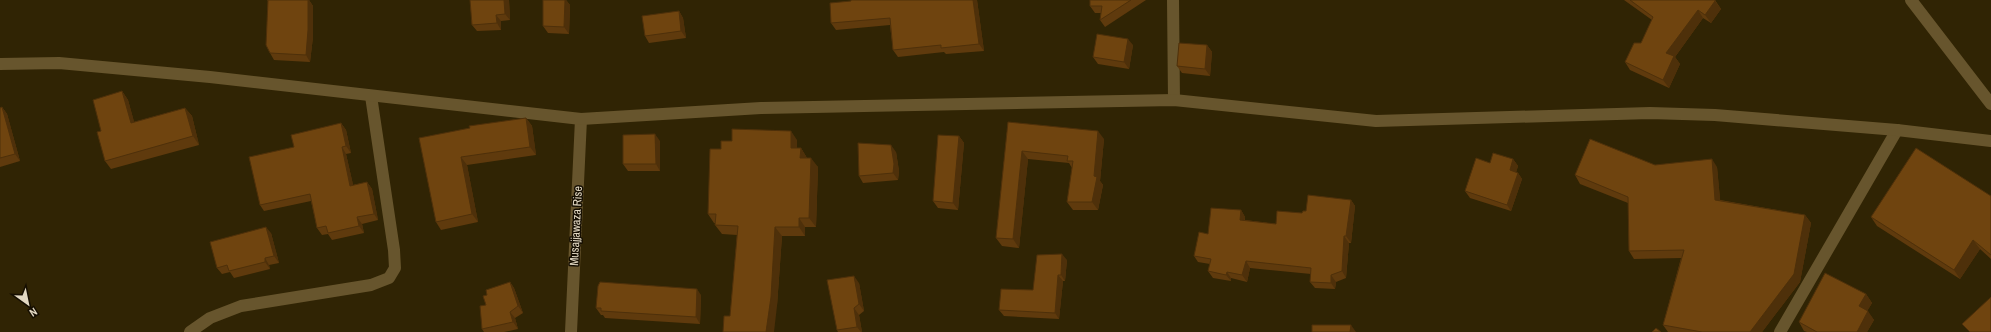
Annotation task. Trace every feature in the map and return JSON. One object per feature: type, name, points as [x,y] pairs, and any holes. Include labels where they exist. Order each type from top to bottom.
[{"type":"street","points":[[1173,0],[1174,100]]},
{"type":"street","points":[[1911,0],[1991,104]]},
{"type":"street","points":[[0,64],[59,63],[581,119],[761,108],[1174,100],[1376,121],[1650,113],[1715,115],[1897,130],[1991,141]]},
{"type":"street","points":[[190,332],[210,318],[241,306],[371,285],[389,278],[395,268],[394,250],[371,96]]},
{"type":"street","name":"Musajjawaza Rise","points":[[570,332],[581,119]]},
{"type":"street","points":[[1780,332],[1897,130]]},
{"type":"building","points":[[268,0],[308,0],[306,55],[270,53],[266,45]]},
{"type":"building","points":[[470,0],[504,0],[505,14],[496,15],[497,23],[472,25]]},
{"type":"building","points":[[543,0],[565,0],[564,27],[543,26]]},
{"type":"building","points":[[851,0],[973,0],[979,44],[941,48],[941,45],[893,50],[890,18],[831,23],[830,3]]},
{"type":"building","points":[[1090,0],[1131,0],[1100,20],[1102,6],[1090,6]]},
{"type":"building","points":[[1630,0],[1715,0],[1705,15],[1698,10],[1666,53],[1674,56],[1663,80],[1625,62],[1634,43],[1641,43],[1653,17]]},
{"type":"building","points":[[679,11],[681,31],[645,36],[642,16]]},
{"type":"building","points":[[1097,34],[1128,39],[1124,62],[1093,57]]},
{"type":"building","points":[[1179,43],[1207,45],[1205,69],[1177,66]]},
{"type":"building","points":[[122,91],[131,123],[185,108],[193,136],[105,161],[97,132],[101,131],[93,100]]},
{"type":"building","points":[[2,107],[15,154],[0,158],[0,108]]},
{"type":"building","points":[[526,118],[530,147],[461,157],[472,214],[436,222],[419,138],[470,128],[469,126]]},
{"type":"building","points":[[1008,122],[1098,131],[1094,176],[1097,177],[1092,202],[1067,202],[1073,161],[1067,161],[1068,156],[1022,151],[1013,239],[996,238]]},
{"type":"building","points":[[341,123],[346,146],[342,147],[350,186],[367,182],[374,214],[357,217],[359,226],[328,233],[326,226],[317,228],[310,194],[260,205],[249,157],[294,147],[291,135]]},
{"type":"building","points":[[732,129],[791,131],[791,148],[801,148],[800,158],[811,158],[809,218],[799,218],[799,227],[775,227],[771,297],[766,332],[723,332],[724,316],[730,316],[738,226],[715,225],[716,214],[708,214],[710,149],[721,149],[721,141],[732,141]]},
{"type":"building","points":[[655,134],[656,164],[623,164],[623,135]]},
{"type":"building","points":[[938,135],[959,136],[953,203],[933,201]]},
{"type":"building","points":[[1590,139],[1655,165],[1712,159],[1715,200],[1805,215],[1794,274],[1750,332],[1702,332],[1663,325],[1684,250],[1629,251],[1628,197],[1575,175]]},
{"type":"building","points":[[858,143],[891,145],[894,164],[893,173],[859,176]]},
{"type":"building","points":[[1916,148],[1991,196],[1991,255],[1973,240],[1954,270],[1871,217]]},
{"type":"building","points":[[1493,153],[1513,159],[1510,170],[1518,173],[1507,205],[1465,191],[1476,158],[1490,163]]},
{"type":"building","points":[[1308,195],[1351,200],[1346,236],[1344,236],[1342,271],[1331,275],[1331,283],[1310,282],[1311,268],[1246,261],[1242,275],[1227,272],[1226,275],[1208,271],[1211,259],[1194,256],[1199,232],[1208,234],[1211,208],[1241,210],[1240,220],[1276,224],[1277,211],[1302,213],[1303,211],[1306,211]]},
{"type":"building","points":[[266,227],[274,256],[265,258],[265,262],[229,271],[227,265],[217,268],[210,242]]},
{"type":"building","points":[[1062,254],[1061,275],[1058,275],[1055,313],[999,310],[1001,289],[1033,290],[1037,255]]},
{"type":"building","points":[[1825,273],[1866,294],[1859,306],[1868,311],[1857,332],[1817,332],[1799,322]]},
{"type":"building","points":[[854,276],[859,304],[854,308],[857,327],[837,330],[827,280]]},
{"type":"building","points":[[510,282],[518,306],[510,312],[513,322],[482,329],[480,306],[486,305],[483,296],[487,295],[486,290]]},
{"type":"building","points":[[600,282],[697,289],[696,317],[601,311],[601,308],[596,308],[598,286]]},
{"type":"building","points":[[1991,297],[1991,332],[1970,332],[1962,324]]},
{"type":"building","points":[[1312,325],[1351,325],[1350,332],[1312,332]]},
{"type":"building","points":[[1656,328],[1661,332],[1652,332]]}]
